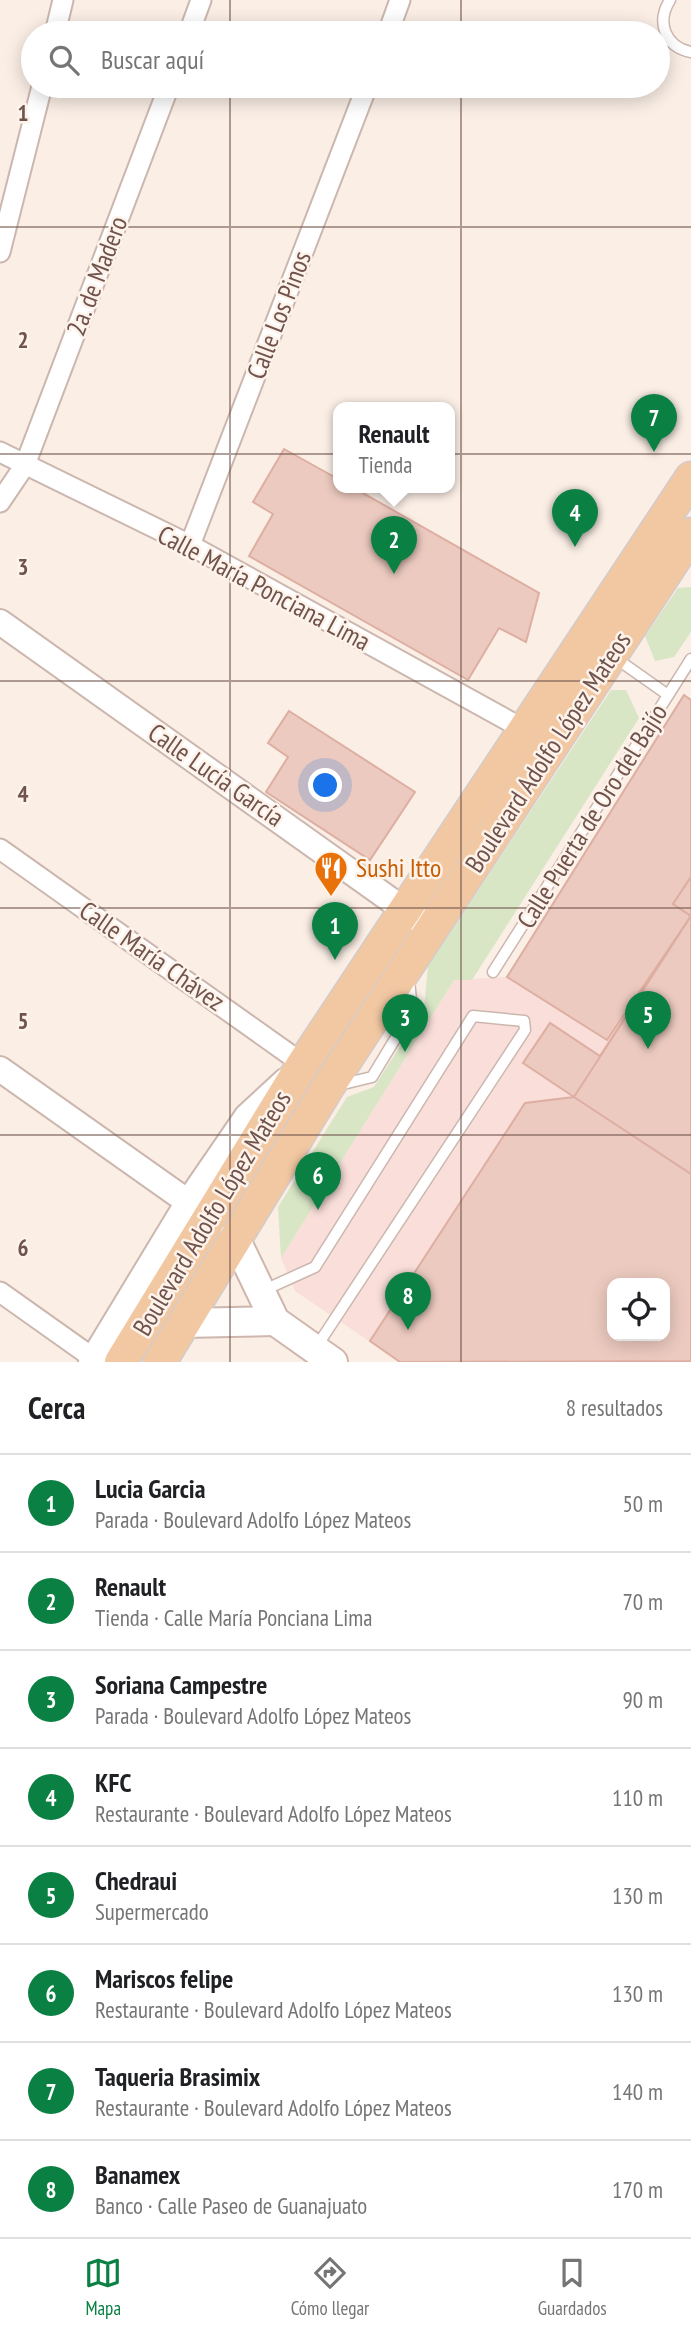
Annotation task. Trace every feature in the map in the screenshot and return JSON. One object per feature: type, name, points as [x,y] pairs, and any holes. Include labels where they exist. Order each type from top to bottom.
[{"type":"main road","name":"Boulevard Adolfo López Mateos","points":[[102,1361],[407,911],[691,478]]},
{"type":"main road","name":"Boulevard Adolfo López Mateos","points":[[160,1362],[328,1087],[611,655],[687,550]]},
{"type":"main road","points":[[234,1237],[275,1321],[324,1356]]},
{"type":"main road","points":[[183,1323],[275,1321]]},
{"type":"street","points":[[193,21],[201,0]]},
{"type":"street","points":[[392,21],[400,0]]},
{"type":"street","points":[[57,21],[59,3]]},
{"type":"street","points":[[0,252],[39,98]]},
{"type":"street","name":"2a. de Madero","points":[[0,502],[25,466],[164,98]]},
{"type":"street","name":"Calle Los Pinos","points":[[190,545],[362,98]]},
{"type":"street","points":[[0,177],[16,188]]},
{"type":"street","name":"Calle María Ponciana Lima","points":[[0,452],[190,545],[525,730]]},
{"type":"street","name":"Calle Lucía García","points":[[0,622],[431,930]]},
{"type":"street","name":"Calle María Chávez","points":[[0,849],[303,1064]]},
{"type":"street","name":"Boulevard Adolfo López Mateos","points":[[102,1361],[188,1202],[247,1116],[303,1064]]},
{"type":"street","points":[[0,1069],[188,1202]]},
{"type":"street","points":[[0,1292],[102,1361]]},
{"type":"lane","points":[[664,21],[663,14],[670,0]]},
{"type":"lane","points":[[670,41],[691,52]]},
{"type":"lane","points":[[611,655],[668,695]]},
{"type":"lane","name":"Calle Puerta de Oro del Bajío","points":[[493,972],[691,659]]},
{"type":"lane","points":[[261,1291],[315,1267],[473,1016],[524,1021],[525,1030],[324,1356]]},
{"type":"shaded area","points":[[683,695],[691,700],[691,1361],[400,1362],[295,1291],[281,1258],[454,980],[507,977]]},
{"type":"green space","points":[[691,587],[691,632],[674,657],[655,661],[645,636],[678,588]]},
{"type":"green space","points":[[611,690],[626,690],[639,718],[472,980],[454,980],[281,1258],[278,1207],[347,1097],[374,1087],[424,1009],[428,966]]},
{"type":"building","points":[[284,449],[333,476],[333,493],[363,493],[539,593],[526,642],[499,628],[468,680],[249,556],[273,514],[253,502]]},
{"type":"building","points":[[684,695],[691,700],[691,877],[673,904],[691,916],[607,1040],[507,977]]},
{"type":"building","points":[[289,711],[415,792],[370,860],[266,792],[288,757],[268,743]]},
{"type":"building","points":[[691,877],[691,916],[673,904]]},
{"type":"building","points":[[691,916],[691,1361],[400,1362],[370,1341],[525,1103],[574,1097],[523,1063],[550,1023],[600,1056]]},
{"type":"building","points":[[691,916],[691,1174],[574,1097]]},
{"type":"place","name":"Taqueria Brasimix","points":[[654,452]]},
{"type":"place","name":"KFC","points":[[575,547]]},
{"type":"place","name":"Renault","points":[[394,574]]},
{"type":"place","name":"Sushi Itto","points":[[331,898]]},
{"type":"place","name":"Lucia Garcia","points":[[335,960]]},
{"type":"place","name":"Chedraui","points":[[648,1049]]},
{"type":"place","name":"Soriana Campestre","points":[[405,1052]]},
{"type":"place","name":"Mariscos felipe","points":[[318,1210]]},
{"type":"place","name":"Banamex","points":[[408,1330]]}]
